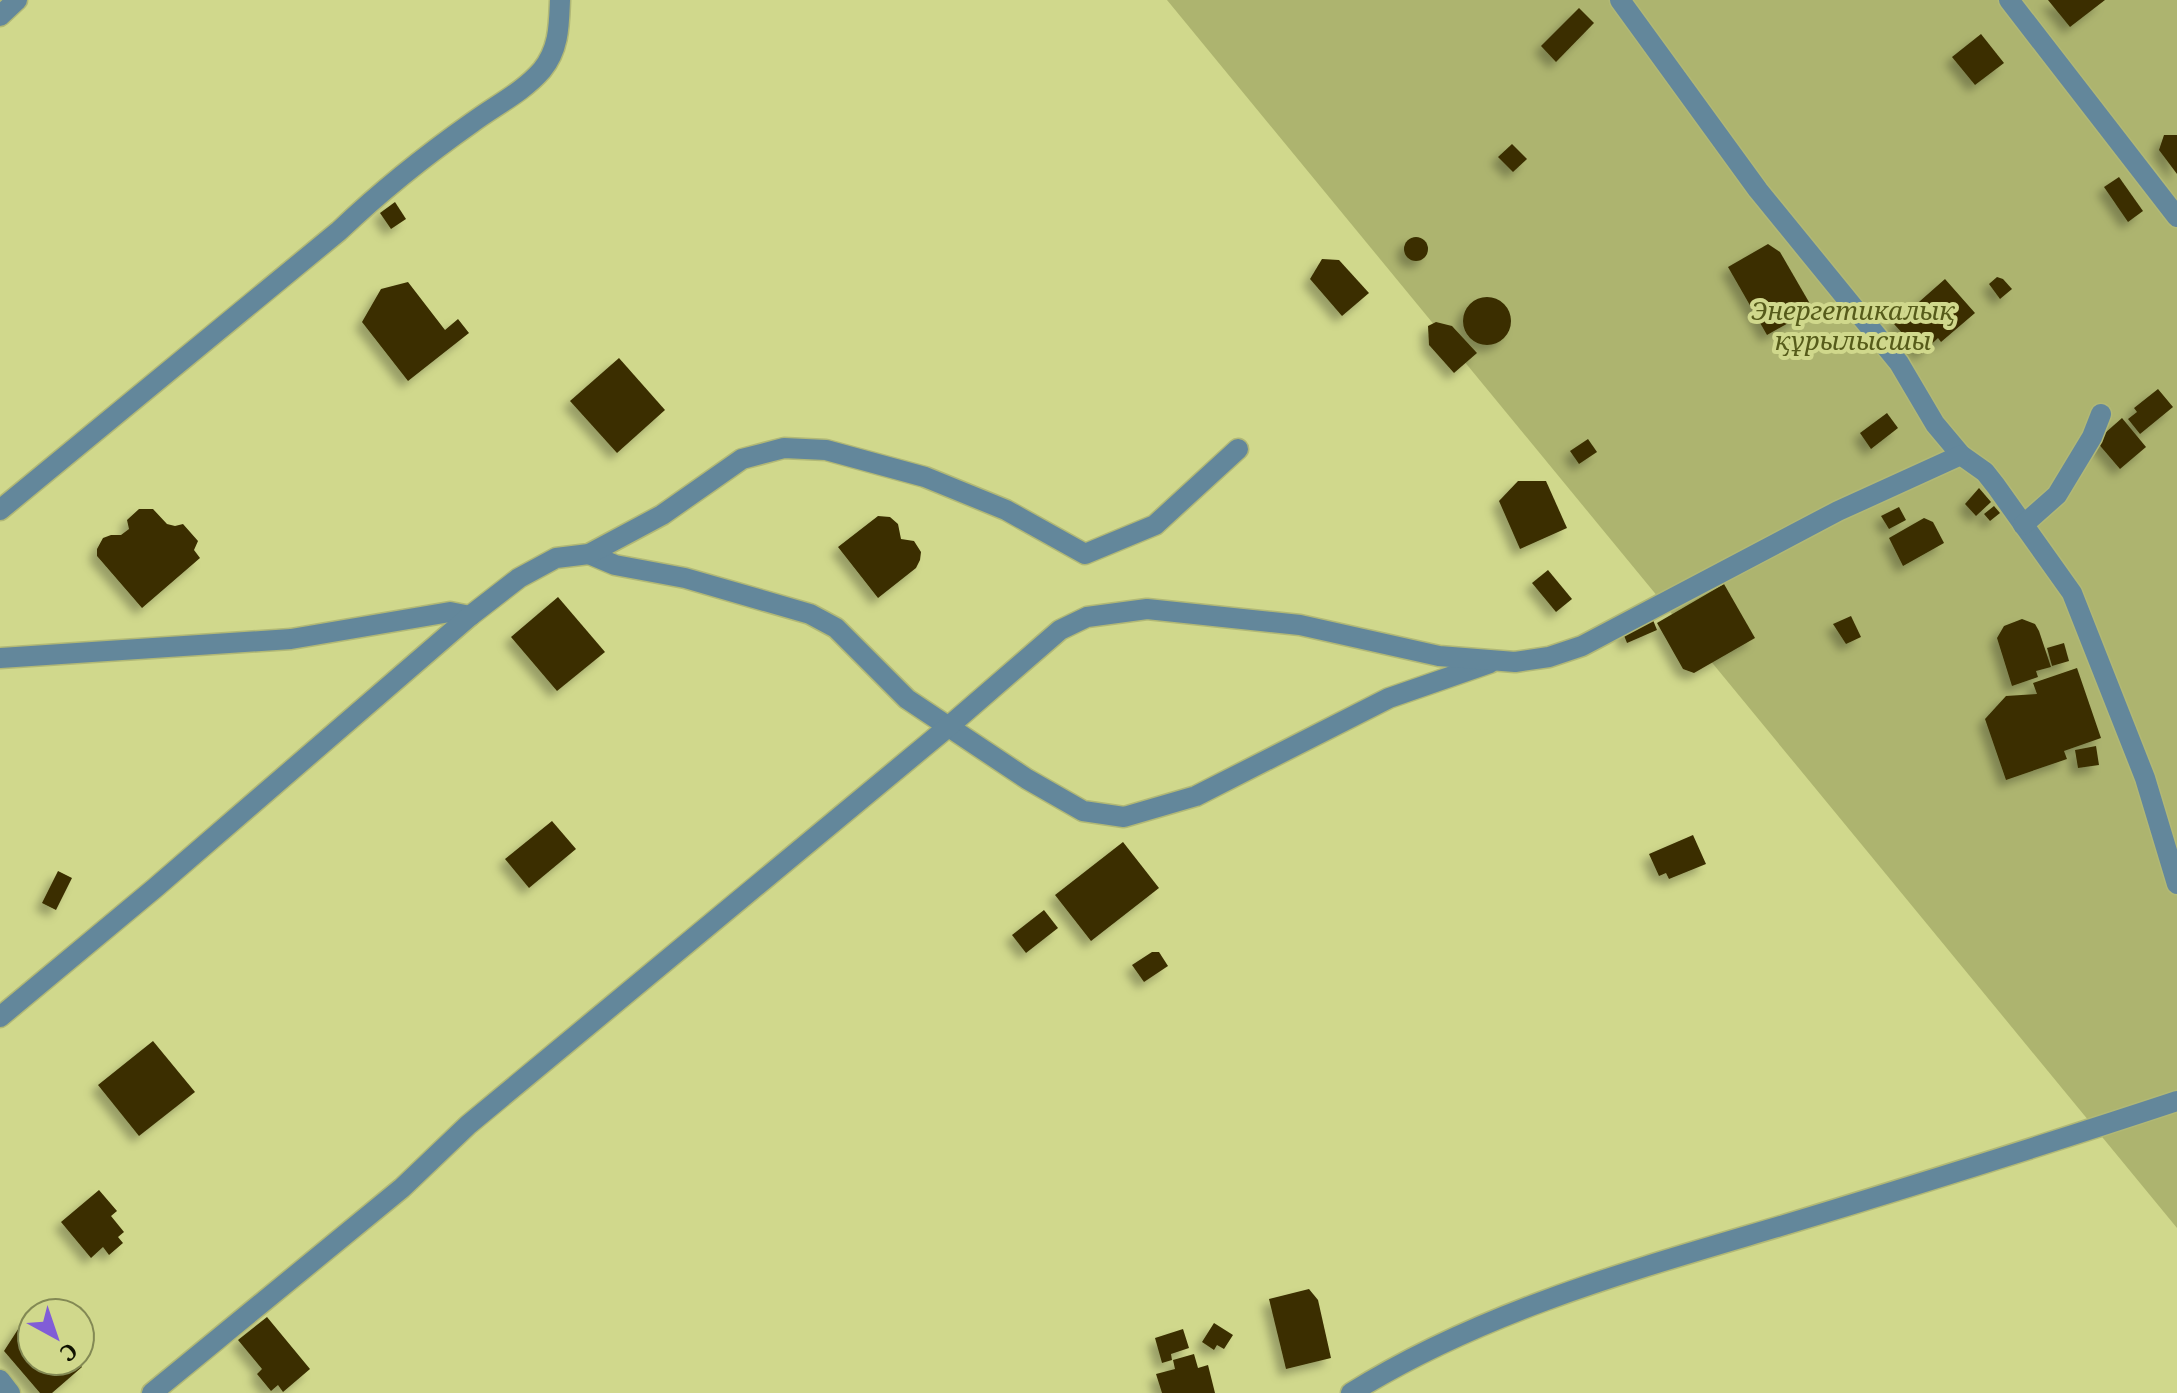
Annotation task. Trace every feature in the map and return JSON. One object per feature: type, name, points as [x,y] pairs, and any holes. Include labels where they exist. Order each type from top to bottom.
[{"type":"street","points":[[0,16],[17,0]]},
{"type":"street","points":[[0,510],[339,231],[383,189],[517,92],[542,69],[558,41],[560,0]]},
{"type":"street","points":[[1620,0],[1758,190],[1899,363],[1935,424],[1961,455],[1985,472],[2072,593],[2145,778],[2177,884]]},
{"type":"street","points":[[2009,0],[2045,51],[2177,217]]},
{"type":"street","points":[[2023,525],[2057,495],[2092,437],[2101,414]]},
{"type":"street","points":[[0,1017],[155,888],[470,616],[519,578],[556,558],[589,554],[662,515],[742,459],[784,448],[826,450],[925,477],[1006,510],[1085,554],[1155,525],[1238,449]]},
{"type":"street","points":[[152,1393],[402,1188],[468,1125],[948,727],[1060,630],[1087,617],[1147,609],[1300,625],[1439,656],[1515,662],[1549,657],[1582,646],[1838,511],[1961,455]]},
{"type":"street","points":[[589,554],[615,565],[685,578],[810,614],[836,628],[907,699],[1027,779],[1083,811],[1124,817],[1196,796],[1389,698],[1497,660]]},
{"type":"street","points":[[0,658],[291,639],[450,612],[470,616]]},
{"type":"street","points":[[1351,1393],[1376,1377],[1463,1334],[1540,1301],[2177,1101]]},
{"type":"street","points":[[0,1380],[10,1393]]},
{"type":"green space","name":"Энергетикалық құрылысшы","points":[[1167,0],[2177,0],[2177,1228]]},
{"type":"building","points":[[2048,0],[2105,0],[2070,27]]},
{"type":"building","points":[[1579,8],[1594,23],[1556,62],[1541,46]]},
{"type":"building","points":[[1981,34],[2004,63],[1975,85],[1952,57]]},
{"type":"building","points":[[2164,135],[2177,135],[2177,174],[2159,150]]},
{"type":"building","points":[[1512,144],[1527,159],[1513,172],[1498,157]]},
{"type":"building","points":[[2119,177],[2143,211],[2128,222],[2104,187]]},
{"type":"building","points":[[395,202],[406,219],[391,229],[380,213]]},
{"type":"building","points":[[1416,237],[1425,240],[1428,249],[1425,258],[1416,261],[1407,258],[1404,249],[1407,240]]},
{"type":"building","points":[[1768,244],[1780,252],[1813,309],[1767,335],[1728,267]]},
{"type":"building","points":[[1322,259],[1339,260],[1369,293],[1342,316],[1310,279]]},
{"type":"building","points":[[1997,277],[2012,289],[2000,299],[1989,284]]},
{"type":"building","points":[[1945,279],[1975,313],[1941,342],[1938,338],[1921,354],[1894,324]]},
{"type":"building","points":[[408,282],[445,330],[458,319],[469,333],[408,381],[362,322],[381,289]]},
{"type":"building","points":[[1487,297],[1504,304],[1511,321],[1504,338],[1487,345],[1470,338],[1463,321],[1470,304]]},
{"type":"building","points":[[1436,322],[1452,326],[1477,353],[1454,373],[1429,345],[1428,326]]},
{"type":"building","points":[[619,358],[665,410],[617,453],[570,401]]},
{"type":"building","points":[[2158,389],[2173,407],[2140,434],[2128,419],[2137,412],[2134,408]]},
{"type":"building","points":[[1887,413],[1898,428],[1871,449],[1860,433]]},
{"type":"building","points":[[2122,418],[2146,447],[2120,469],[2096,441]]},
{"type":"building","points":[[1588,439],[1597,452],[1579,464],[1570,451]]},
{"type":"building","points":[[1518,481],[1546,481],[1567,528],[1520,549],[1499,501]]},
{"type":"building","points":[[1979,488],[1991,502],[1976,516],[1965,504]]},
{"type":"building","points":[[1994,506],[2000,513],[1990,521],[1984,514]]},
{"type":"building","points":[[1899,507],[1906,520],[1889,529],[1881,516]]},
{"type":"building","points":[[139,509],[153,509],[167,524],[183,524],[198,541],[194,550],[200,558],[142,608],[97,556],[103,538],[121,535],[129,529],[127,520]]},
{"type":"building","points":[[878,516],[890,517],[898,524],[901,539],[914,541],[921,552],[916,568],[878,598],[838,547]]},
{"type":"building","points":[[1924,518],[1933,522],[1944,543],[1903,566],[1889,538]]},
{"type":"building","points":[[1548,570],[1572,599],[1556,612],[1532,583]]},
{"type":"building","points":[[1724,584],[1755,638],[1694,673],[1683,669],[1657,623]]},
{"type":"building","points":[[558,597],[605,652],[557,691],[511,637]]},
{"type":"building","points":[[1651,615],[1657,630],[1627,643],[1621,628]]},
{"type":"building","points":[[1851,616],[1861,637],[1846,644],[1833,624]]},
{"type":"building","points":[[2022,619],[2035,624],[2051,667],[2036,671],[2038,677],[2012,686],[1997,638],[2004,626]]},
{"type":"building","points":[[2064,643],[2069,661],[2052,666],[2047,648]]},
{"type":"building","points":[[2077,668],[2101,738],[2064,751],[2067,759],[2006,780],[1985,719],[2006,696],[2037,694],[2033,683]]},
{"type":"building","points":[[2096,746],[2099,765],[2078,768],[2075,750]]},
{"type":"building","points":[[552,821],[576,849],[529,888],[505,859]]},
{"type":"building","points":[[1693,835],[1706,864],[1669,879],[1666,873],[1659,876],[1649,854]]},
{"type":"building","points":[[1123,842],[1159,888],[1091,941],[1055,895]]},
{"type":"building","points":[[58,871],[72,878],[56,910],[42,903]]},
{"type":"building","points":[[1044,910],[1058,928],[1026,953],[1012,935]]},
{"type":"building","points":[[1152,952],[1159,952],[1168,966],[1144,982],[1132,965]]},
{"type":"building","points":[[153,1041],[195,1092],[139,1136],[98,1085]]},
{"type":"building","points":[[99,1190],[117,1211],[111,1216],[124,1232],[118,1237],[123,1243],[109,1255],[103,1247],[91,1258],[61,1222]]},
{"type":"building","points":[[1309,1289],[1318,1300],[1331,1358],[1286,1369],[1269,1299]]},
{"type":"building","points":[[267,1317],[310,1369],[283,1392],[278,1385],[271,1391],[257,1374],[262,1369],[238,1340]]},
{"type":"building","points":[[1214,1323],[1233,1335],[1224,1349],[1217,1345],[1214,1350],[1202,1342]]},
{"type":"building","points":[[1183,1329],[1189,1348],[1171,1354],[1172,1360],[1162,1363],[1155,1338]]},
{"type":"building","points":[[16,1332],[16,1365],[4,1351]]},
{"type":"building","points":[[1194,1354],[1198,1368],[1208,1365],[1215,1393],[1162,1393],[1156,1374],[1175,1369],[1173,1360]]},
{"type":"building","points":[[26,1377],[70,1377],[52,1393],[40,1393]]}]
